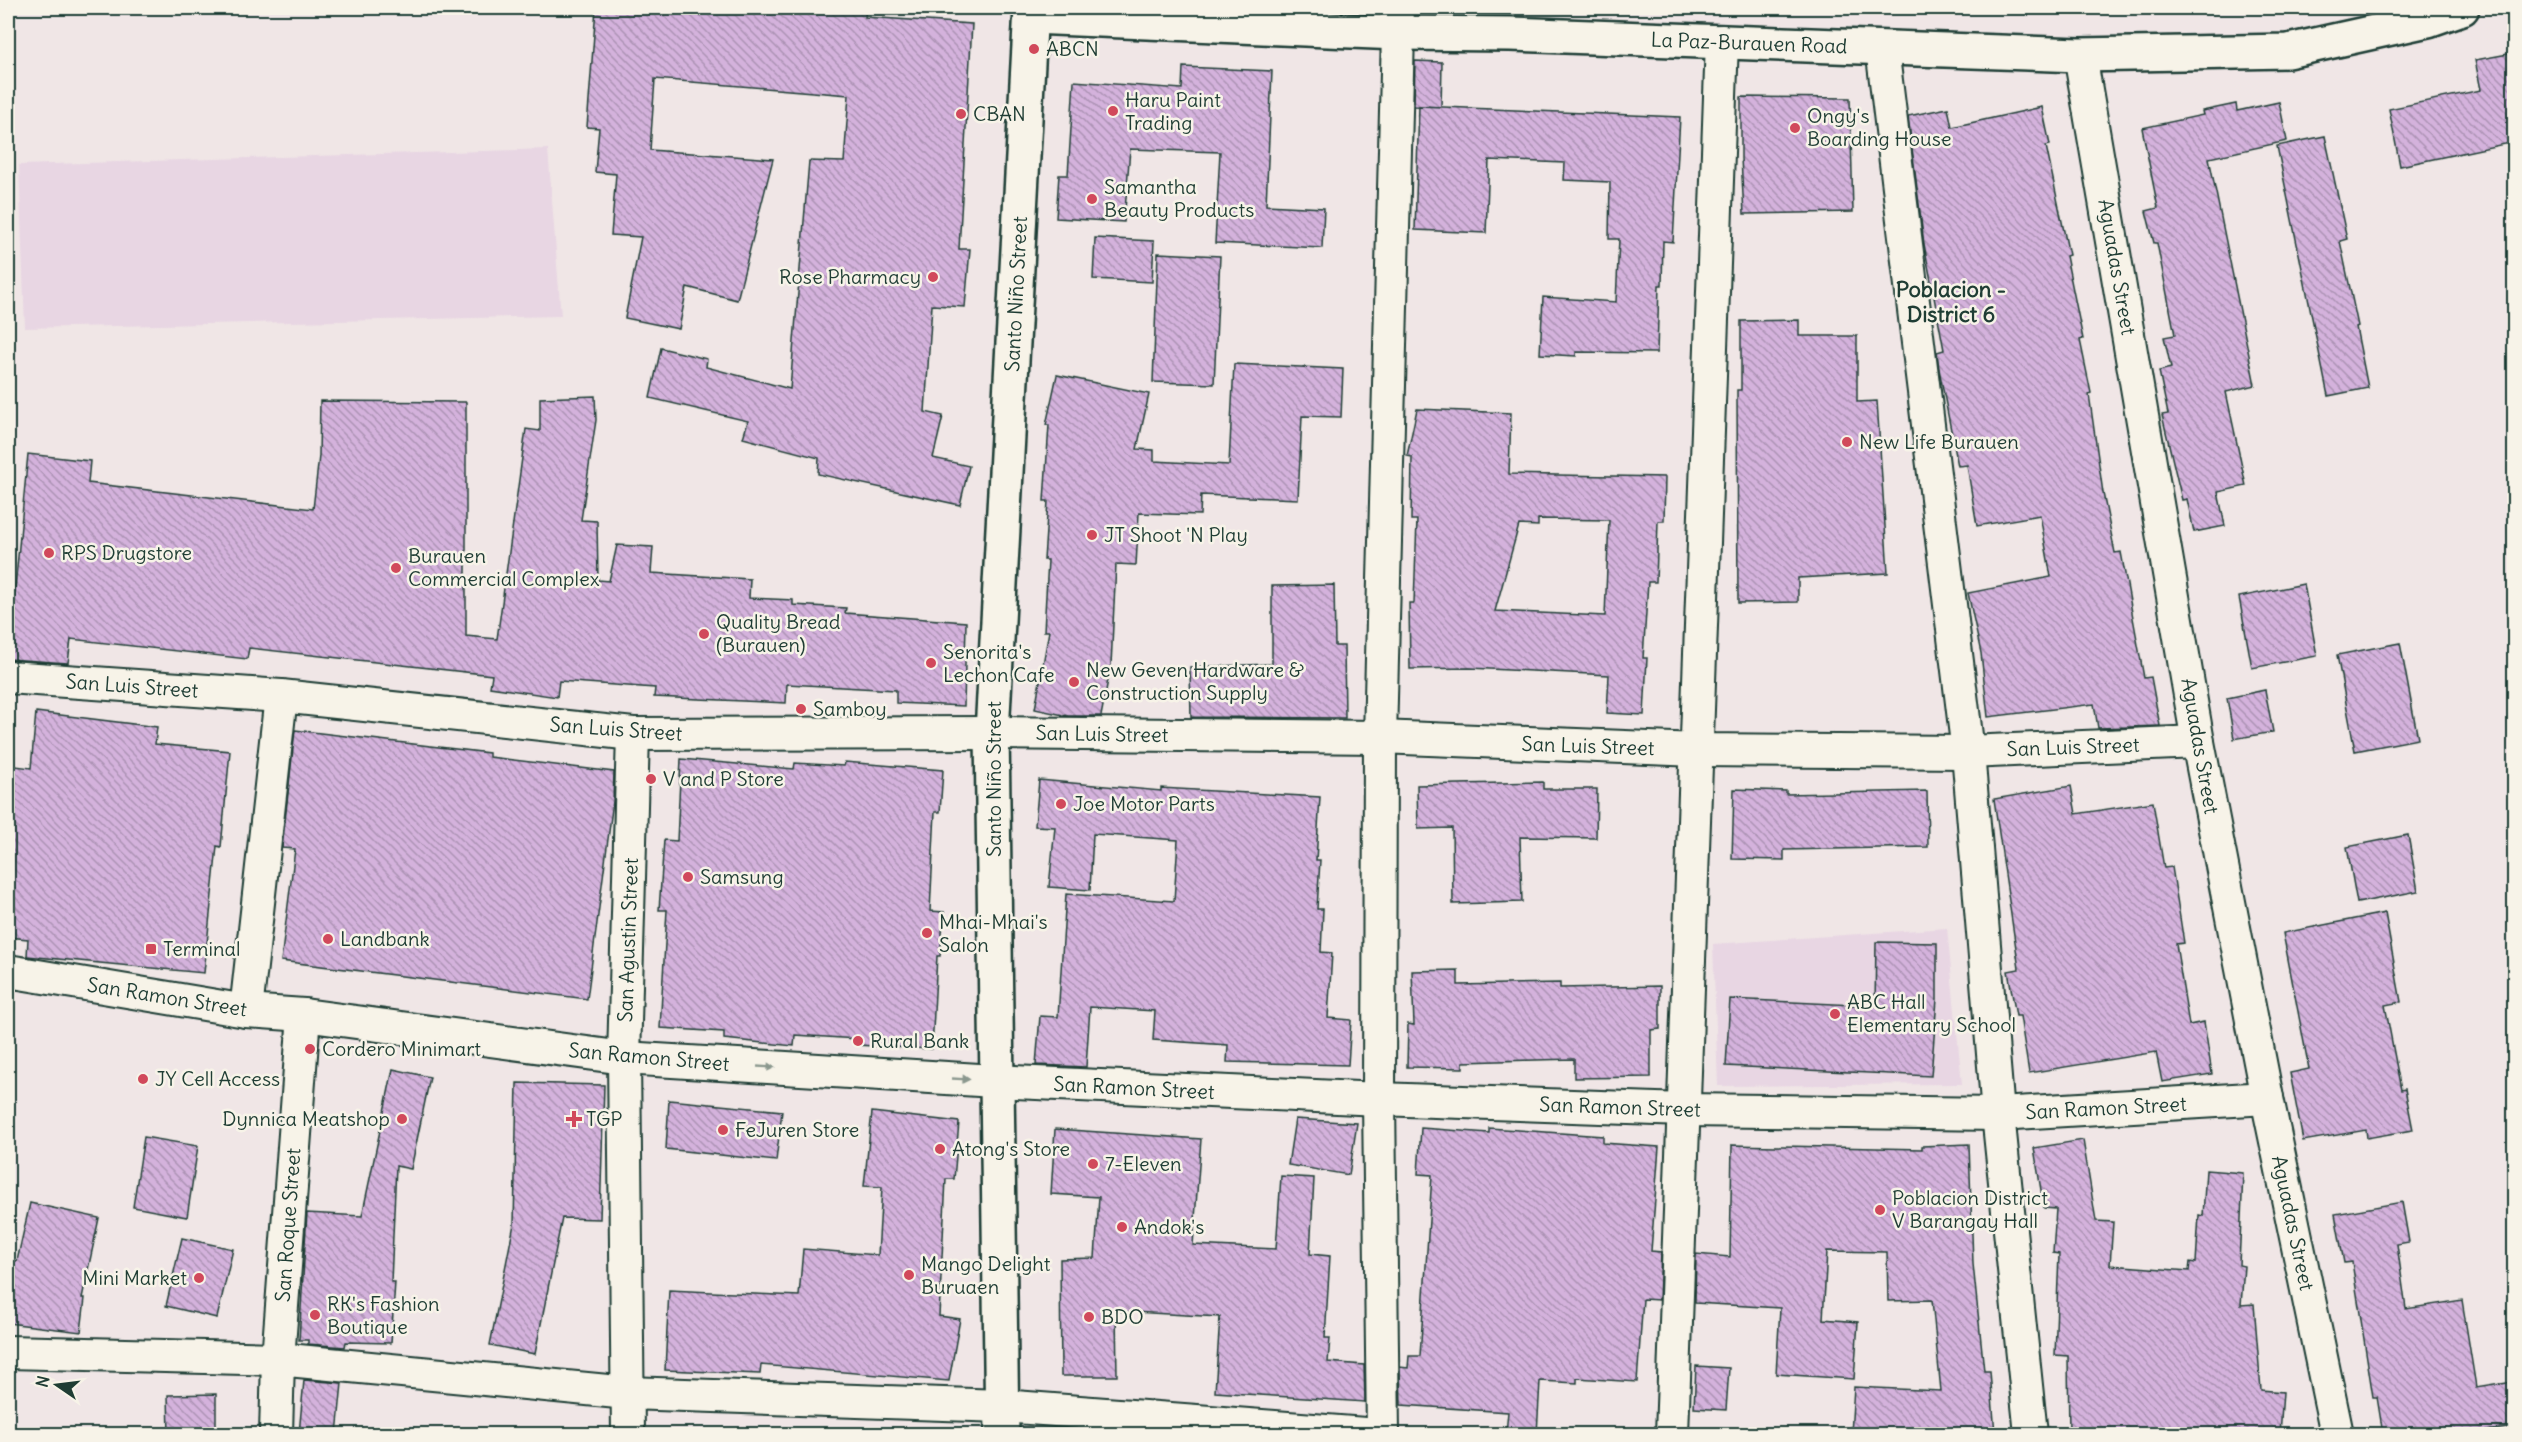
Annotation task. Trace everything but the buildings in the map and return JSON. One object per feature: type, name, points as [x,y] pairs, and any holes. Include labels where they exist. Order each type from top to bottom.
[{"type":"main road","name":"La Paz-Burauen Road","points":[[1031,12],[1397,20],[1722,41],[2080,55],[2288,51],[2428,20],[2462,8]]},
{"type":"main road","name":"Santo Niño Street","points":[[1002,1420],[993,733],[1031,12]]},
{"type":"street","points":[[1383,1434],[1379,1100],[1380,737],[1397,20]]},
{"type":"street","points":[[1672,1434],[1722,41]]},
{"type":"street","points":[[1882,48],[1968,752],[1998,1114],[2031,1434]]},
{"type":"street","name":"Aguadas Street","points":[[2080,55],[2198,742],[2267,1098],[2337,1434]]},
{"type":"street","name":"San Luis Street","points":[[8,677],[281,696],[633,734],[993,733],[1380,737],[1697,750],[1968,752],[2198,742]]},
{"type":"street","points":[[246,1011],[281,696]]},
{"type":"street","name":"San Agustin Street","points":[[628,1434],[624,1058],[633,734]]},
{"type":"street","name":"San Ramon Street","points":[[8,971],[246,1011],[304,1015],[624,1058],[996,1081],[1379,1100],[1684,1110],[1998,1114],[2267,1098]]},
{"type":"street","name":"San Roque Street","points":[[276,1434],[278,1359],[304,1015]]},
{"type":"street","points":[[8,1352],[278,1359],[628,1393],[1002,1420],[1365,1434]]},
{"type":"shaded area","points":[[548,149],[561,316],[25,328],[19,165]]},
{"type":"shaded area","name":"ABC Hall Elementary School","points":[[1947,928],[1962,1084],[1718,1086],[1713,944]]},
{"type":"place","name":"ABCN","points":[[1034,49]]},
{"type":"place","name":"Haru Paint Trading","points":[[1113,111]]},
{"type":"place","name":"CBAN","points":[[961,114]]},
{"type":"place","name":"Ongy's Boarding House","points":[[1795,128]]},
{"type":"place","name":"Samantha Beauty Products","points":[[1092,199]]},
{"type":"place","name":"Rose Pharmacy","points":[[933,277]]},
{"type":"place","name":"New Life Burauen","points":[[1847,442]]},
{"type":"place","name":"JT Shoot 'N Play","points":[[1092,535]]},
{"type":"place","name":"RPS Drugstore","points":[[49,553]]},
{"type":"place","name":"Burauen Commercial Complex","points":[[396,568]]},
{"type":"place","name":"Quality Bread (Burauen)","points":[[704,634]]},
{"type":"place","name":"Senorita's Lechon Cafe","points":[[931,663]]},
{"type":"place","name":"New Geven Hardware & Construction Supply","points":[[1074,682]]},
{"type":"place","name":"Samboy","points":[[801,709]]},
{"type":"place","name":"V and P Store","points":[[651,779]]},
{"type":"place","name":"Joe Motor Parts","points":[[1061,804]]},
{"type":"place","name":"Samsung","points":[[688,877]]},
{"type":"place","name":"Mhai-Mhai's Salon","points":[[927,933]]},
{"type":"place","name":"Landbank","points":[[328,939]]},
{"type":"place","name":"Terminal","points":[[151,949]]},
{"type":"place","name":"ABC Hall Elementary School","points":[[1835,1014]]},
{"type":"place","name":"Rural Bank","points":[[858,1041]]},
{"type":"place","name":"Cordero Minimart","points":[[310,1049]]},
{"type":"place","name":"JY Cell Access","points":[[143,1079]]},
{"type":"place","name":"Dynnica Meatshop","points":[[402,1119]]},
{"type":"place","name":"TGP","points":[[574,1119]]},
{"type":"place","name":"FeJuren Store","points":[[723,1130]]},
{"type":"place","name":"Atong's Store","points":[[940,1149]]},
{"type":"place","name":"7-Eleven","points":[[1093,1164]]},
{"type":"place","name":"Poblacion District V Barangay Hall","points":[[1880,1210]]},
{"type":"place","name":"Andok's","points":[[1122,1227]]},
{"type":"place","name":"Mango Delight Buruaen","points":[[909,1275]]},
{"type":"place","name":"Mini Market","points":[[199,1278]]},
{"type":"place","name":"RK's Fashion Boutique","points":[[315,1315]]},
{"type":"place","name":"BDO","points":[[1089,1317]]},
{"type":"district","name":"Poblacion - District 6","points":[[1951,302]]}]
